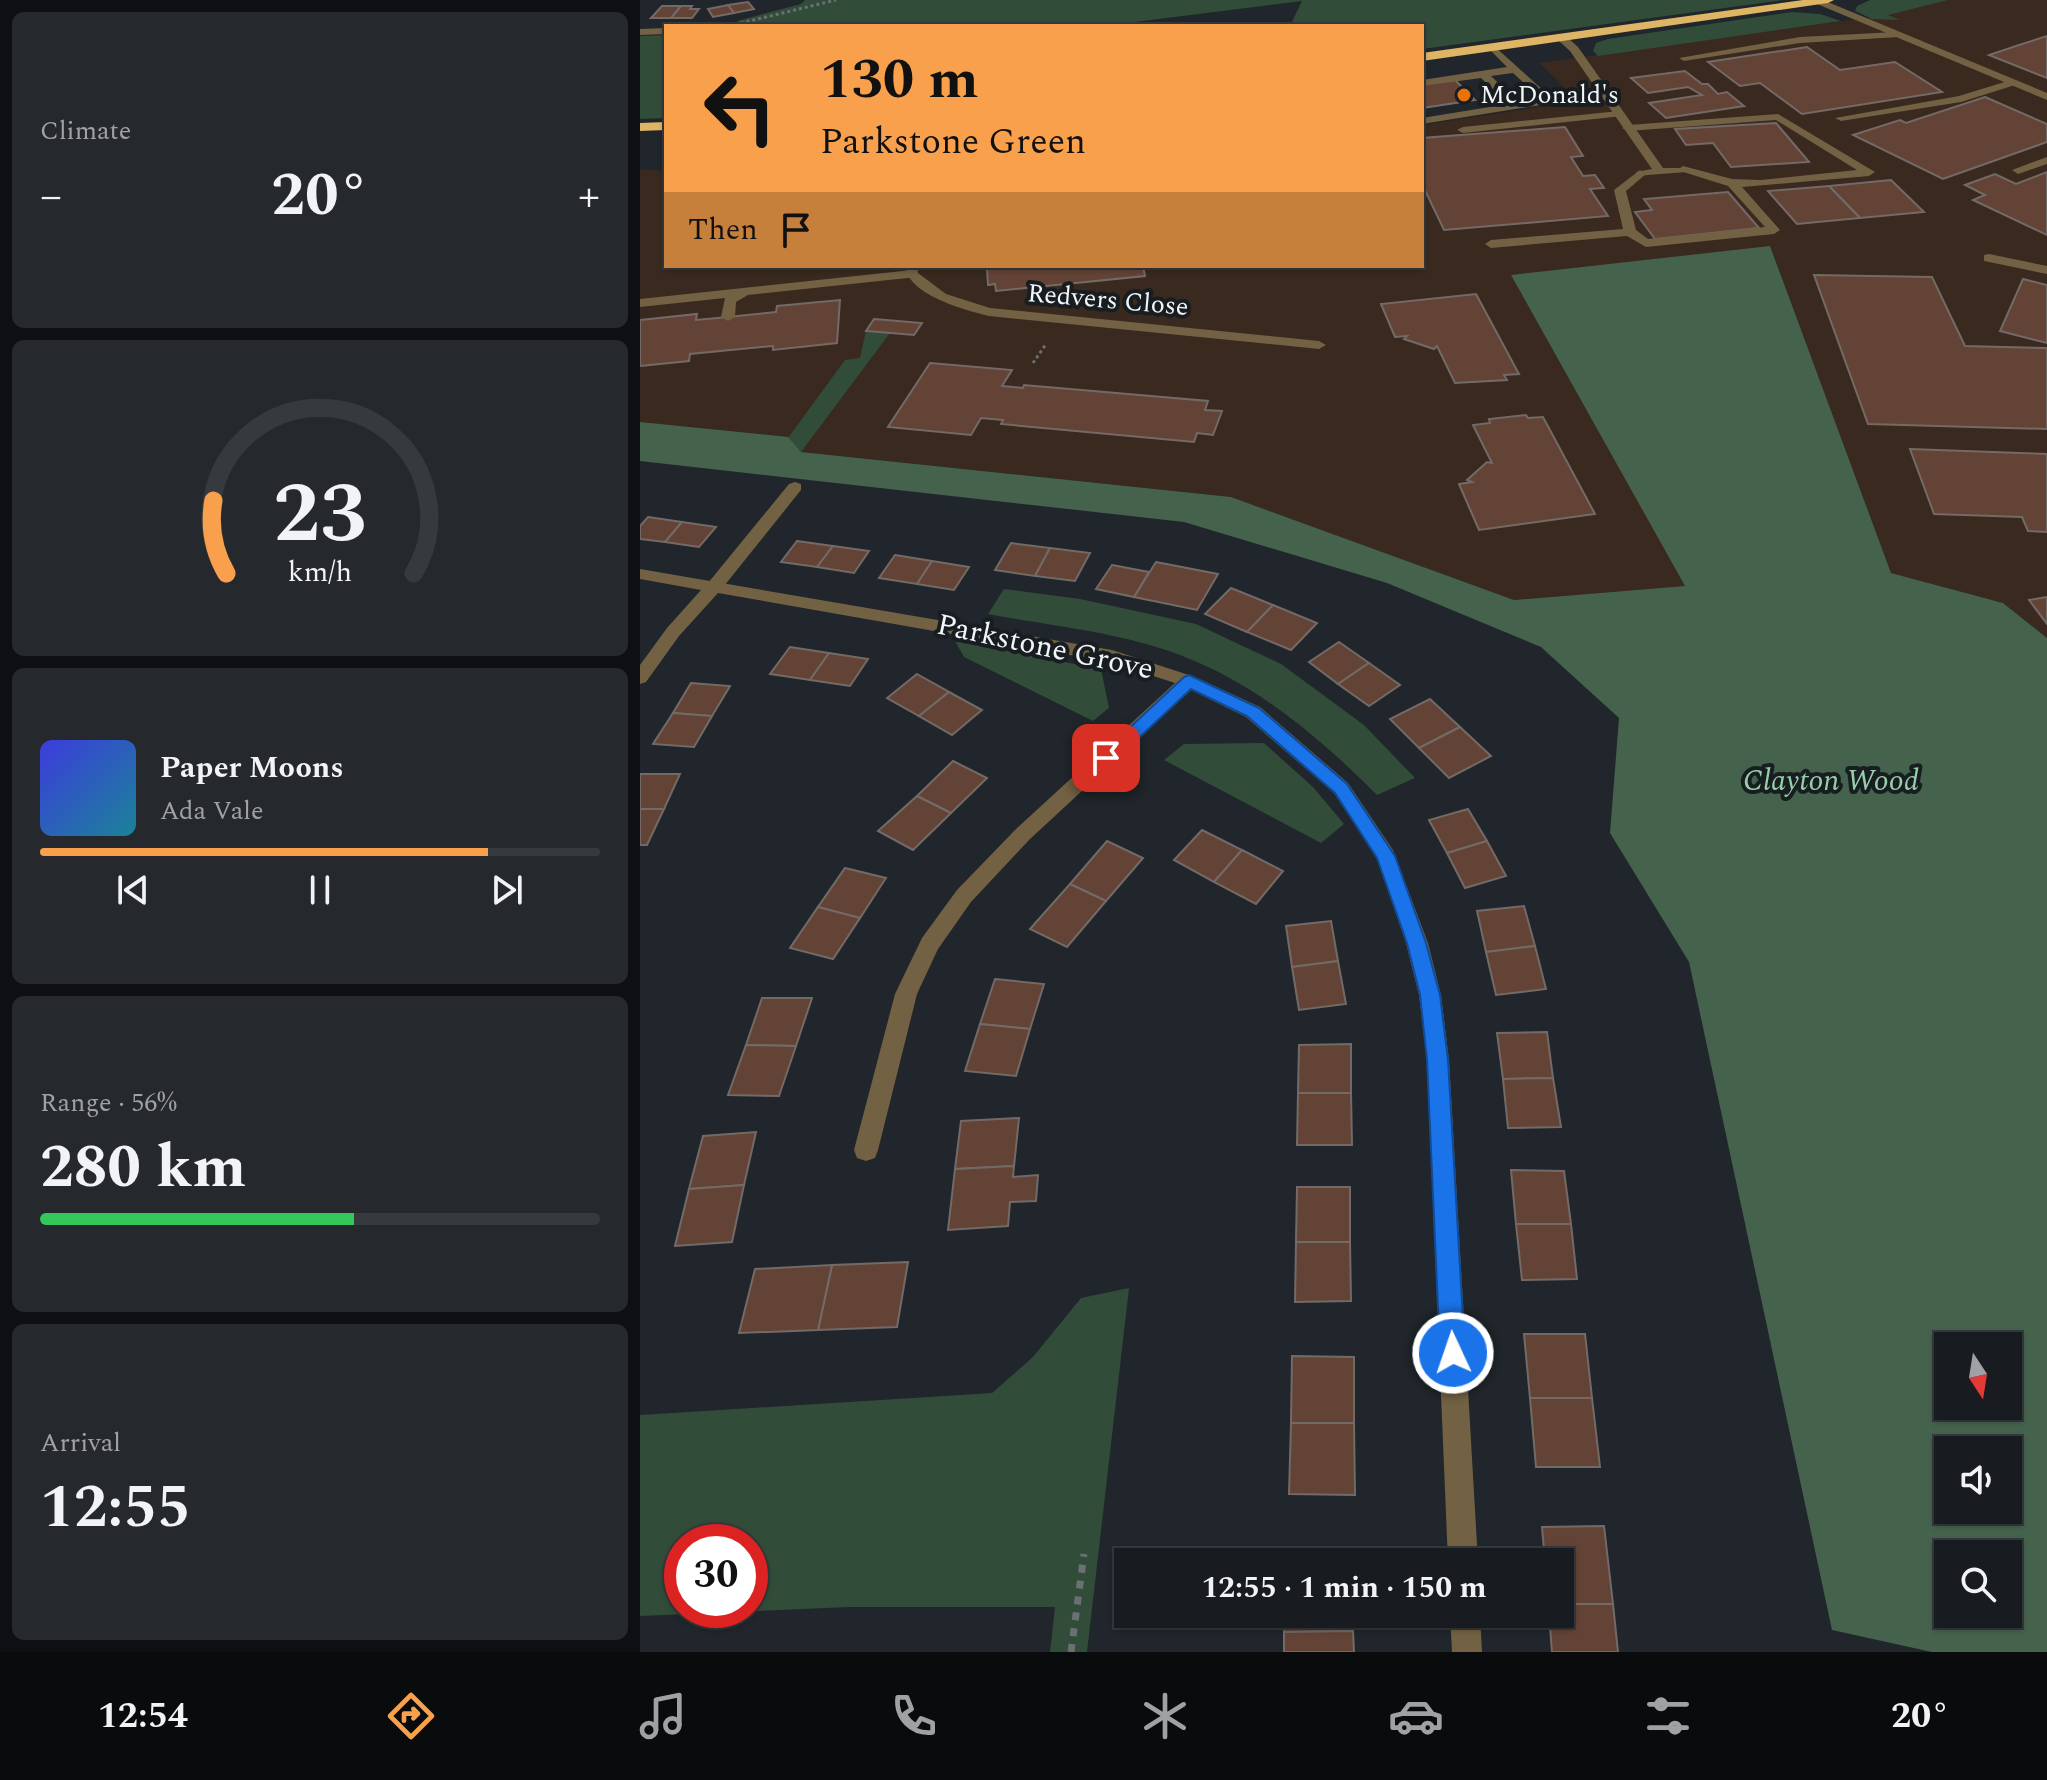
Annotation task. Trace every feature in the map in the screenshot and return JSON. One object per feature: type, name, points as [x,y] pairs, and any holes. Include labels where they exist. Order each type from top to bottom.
[{"type":"highway","points":[[1424,59],[1824,1]]},
{"type":"highway","points":[[640,127],[664,126]]},
{"type":"highway","points":[[640,141],[664,141]]},
{"type":"street","points":[[1824,1],[1895,35],[2047,97]]},
{"type":"street","points":[[640,32],[664,31]]},
{"type":"street","points":[[1684,58],[1800,40],[1895,35]]},
{"type":"street","points":[[1563,39],[1574,49],[1660,172]]},
{"type":"street","points":[[1424,119],[1549,101],[1493,48]]},
{"type":"street","points":[[1424,83],[1516,69]]},
{"type":"street","points":[[1483,74],[1516,106]]},
{"type":"street","points":[[1841,118],[1961,99],[2011,83]]},
{"type":"street","points":[[1463,130],[1619,114]]},
{"type":"street","points":[[1628,128],[1778,117],[1869,172],[1761,184],[1732,183],[1683,170],[1640,174],[1620,190],[1630,232]]},
{"type":"street","points":[[2018,170],[2047,160]]},
{"type":"street","points":[[1491,244],[1630,232],[1646,243],[1774,230],[1732,183]]},
{"type":"street","points":[[1989,258],[2047,270]]},
{"type":"street","points":[[640,303],[743,293],[912,270]]},
{"type":"street","name":"Redvers Close","points":[[912,270],[941,297],[989,312],[1319,345]]},
{"type":"street","points":[[728,317],[730,300],[743,293]]},
{"type":"street","points":[[640,678],[673,632],[714,587],[795,487]]},
{"type":"street","name":"Parkstone Grove","points":[[640,574],[1112,656],[1189,681],[1253,712],[1341,788],[1386,856],[1417,943],[1430,995],[1438,1060],[1462,1548]]},
{"type":"street","points":[[866,1150],[906,994],[930,944],[964,896],[1022,835],[1189,681]]},
{"type":"street","points":[[1466,1628],[1467,1652]]},
{"type":"path","points":[[737,24],[836,0]]},
{"type":"path","points":[[1033,363],[1046,343]]},
{"type":"path","points":[[1071,1652],[1084,1554]]},
{"type":"shaded area","points":[[1948,0],[2047,0],[2047,638],[2003,603],[1891,573],[1770,246],[1686,586],[1514,600],[1231,497],[640,435],[640,169],[664,171],[664,268],[1424,268],[1424,125],[1578,101],[1539,63],[1887,15]]},
{"type":"green space","points":[[805,0],[1783,0],[1424,49],[1424,24],[1291,24],[1302,1],[1119,24],[739,24],[737,21],[801,4]]},
{"type":"green space","points":[[1870,0],[1948,0],[1888,15],[1900,20],[1872,19],[1855,11],[1857,6]]},
{"type":"green space","points":[[1792,12],[1820,14],[1841,21],[1598,56],[1593,51],[1596,43],[1608,39]]},
{"type":"green space","points":[[664,35],[664,118],[640,119],[640,36]]},
{"type":"green space","name":"Clayton Wood","points":[[1770,246],[1891,573],[2003,603],[2047,638],[2047,1652],[1932,1652],[1832,1630],[1689,962],[1610,833],[1619,718],[1541,647],[1387,583],[1184,522],[640,461],[640,422],[788,437],[801,452],[1231,497],[1514,600],[1685,586],[1511,275]]},
{"type":"green space","points":[[866,331],[890,333],[801,452],[788,438],[845,360],[860,358]]},
{"type":"green space","points":[[1004,589],[1080,599],[1196,624],[1281,664],[1364,725],[1415,778],[1377,795],[1310,733],[1235,681],[1157,647],[1085,630],[988,614]]},
{"type":"green space","points":[[955,641],[1101,669],[1109,708],[1093,721],[964,657]]},
{"type":"green space","points":[[1264,743],[1313,787],[1344,824],[1321,843],[1164,760],[1184,744]]},
{"type":"green space","points":[[1129,1288],[1087,1652],[1050,1652],[1055,1607],[849,1607],[768,1610],[768,1524],[664,1524],[664,1615],[640,1616],[640,1415],[992,1393],[1033,1357],[1081,1298]]},
{"type":"building","points":[[748,2],[754,9],[734,13],[728,5]]},
{"type":"building","points":[[728,5],[734,13],[713,17],[708,9]]},
{"type":"building","points":[[662,6],[681,6],[671,18],[651,18]]},
{"type":"building","points":[[681,6],[699,9],[692,18],[671,18]]},
{"type":"building","points":[[2047,36],[2047,78],[1989,55],[2019,45]]},
{"type":"building","points":[[1807,47],[1840,70],[1895,62],[1942,92],[1802,114],[1760,83],[1740,86],[1708,62]]},
{"type":"building","points":[[1685,71],[1702,84],[1708,84],[1718,94],[1727,92],[1744,106],[1666,118],[1649,103],[1702,95],[1688,87],[1648,93],[1631,78]]},
{"type":"building","points":[[1455,80],[1475,100],[1424,108],[1424,84]]},
{"type":"building","points":[[1985,97],[2047,124],[2047,142],[1943,179],[1853,135],[1900,120],[1906,123]]},
{"type":"building","points":[[1776,123],[1809,162],[1731,167],[1713,143],[1686,145],[1675,129]]},
{"type":"building","points":[[1565,127],[1583,156],[1571,157],[1583,176],[1595,175],[1604,188],[1590,189],[1608,216],[1444,230],[1424,188],[1424,138]]},
{"type":"building","points":[[2047,172],[2047,235],[1973,200],[1985,195],[1965,185],[1995,174],[2016,184]]},
{"type":"building","points":[[1891,180],[1924,212],[1860,218],[1829,186]]},
{"type":"building","points":[[1829,186],[1860,218],[1797,224],[1768,191]]},
{"type":"building","points":[[1728,192],[1759,228],[1655,239],[1635,212],[1652,210],[1644,199]]},
{"type":"building","points":[[1143,268],[1145,276],[996,291],[995,284],[988,285],[987,269]]},
{"type":"building","points":[[1814,275],[1932,277],[1965,346],[2047,348],[2047,429],[1868,424]]},
{"type":"building","points":[[2023,279],[2047,285],[2047,343],[2000,331]]},
{"type":"building","points":[[1476,294],[1519,374],[1504,375],[1507,380],[1455,383],[1437,346],[1434,349],[1404,339],[1407,336],[1395,337],[1381,304]]},
{"type":"building","points":[[840,300],[837,343],[690,354],[689,361],[640,366],[640,320],[697,314],[696,320],[728,317],[776,312],[777,306]]},
{"type":"building","points":[[874,319],[922,323],[914,335],[866,331]]},
{"type":"building","points":[[930,363],[1012,370],[1002,386],[1023,388],[1024,385],[1208,401],[1205,410],[1222,411],[1213,435],[1197,433],[1194,442],[1001,424],[1003,420],[981,418],[971,435],[888,427]]},
{"type":"building","points":[[1526,415],[1528,418],[1543,417],[1595,514],[1479,530],[1459,484],[1472,482],[1467,480],[1487,462],[1492,463],[1473,425],[1490,423],[1489,419]]},
{"type":"building","points":[[1910,449],[2047,454],[2047,532],[2028,531],[2022,517],[1934,514]]},
{"type":"building","points":[[648,517],[682,522],[665,542],[640,539],[640,526]]},
{"type":"building","points":[[682,522],[716,527],[699,547],[665,542]]},
{"type":"building","points":[[797,541],[833,546],[817,567],[781,562]]},
{"type":"building","points":[[1011,543],[1050,548],[1035,576],[995,570]]},
{"type":"building","points":[[833,546],[869,551],[854,573],[817,567]]},
{"type":"building","points":[[1050,548],[1090,553],[1075,581],[1035,576]]},
{"type":"building","points":[[895,555],[932,561],[917,584],[879,578]]},
{"type":"building","points":[[932,561],[969,567],[954,590],[917,584]]},
{"type":"building","points":[[1156,562],[1218,574],[1197,610],[1134,597]]},
{"type":"building","points":[[1112,565],[1149,572],[1134,597],[1096,589]]},
{"type":"building","points":[[1231,588],[1273,605],[1247,632],[1205,614]]},
{"type":"building","points":[[2047,597],[2047,624],[2029,600]]},
{"type":"building","points":[[1273,605],[1317,623],[1291,650],[1247,632]]},
{"type":"building","points":[[1339,642],[1369,663],[1338,684],[1309,662]]},
{"type":"building","points":[[790,647],[829,653],[810,680],[770,674]]},
{"type":"building","points":[[829,653],[868,659],[850,686],[810,680]]},
{"type":"building","points":[[1369,663],[1400,685],[1369,706],[1338,684]]},
{"type":"building","points":[[917,674],[949,692],[919,716],[887,698]]},
{"type":"building","points":[[691,683],[730,686],[712,716],[673,713]]},
{"type":"building","points":[[949,692],[982,710],[952,735],[919,716]]},
{"type":"building","points":[[1430,699],[1460,727],[1419,748],[1390,719]]},
{"type":"building","points":[[673,713],[712,716],[694,747],[653,744]]},
{"type":"building","points":[[1460,727],[1491,756],[1449,778],[1419,748]]},
{"type":"building","points":[[953,761],[987,778],[951,813],[917,796]]},
{"type":"building","points":[[640,774],[680,774],[664,809],[640,809]]},
{"type":"building","points":[[917,796],[951,813],[913,850],[878,831]]},
{"type":"building","points":[[640,809],[664,809],[647,845],[640,845]]},
{"type":"building","points":[[1468,809],[1487,841],[1447,853],[1429,820]]},
{"type":"building","points":[[1202,830],[1242,850],[1214,882],[1174,860]]},
{"type":"building","points":[[1107,841],[1143,858],[1106,901],[1070,884]]},
{"type":"building","points":[[1487,841],[1506,876],[1465,888],[1447,853]]},
{"type":"building","points":[[1242,850],[1283,871],[1256,904],[1214,882]]},
{"type":"building","points":[[845,868],[886,878],[860,918],[818,907]]},
{"type":"building","points":[[1070,884],[1106,901],[1067,947],[1030,929]]},
{"type":"building","points":[[1524,906],[1535,946],[1486,952],[1477,911]]},
{"type":"building","points":[[818,907],[860,918],[833,959],[790,948]]},
{"type":"building","points":[[1331,921],[1338,961],[1292,967],[1286,926]]},
{"type":"building","points":[[1535,946],[1546,989],[1496,995],[1486,952]]},
{"type":"building","points":[[1338,961],[1346,1004],[1299,1010],[1292,967]]},
{"type":"building","points":[[995,979],[1044,984],[1030,1029],[980,1024]]},
{"type":"building","points":[[762,998],[812,998],[796,1046],[746,1045]]},
{"type":"building","points":[[980,1024],[1030,1029],[1016,1076],[965,1071]]},
{"type":"building","points":[[1547,1032],[1553,1078],[1503,1079],[1497,1033]]},
{"type":"building","points":[[1351,1044],[1351,1093],[1298,1093],[1299,1045]]},
{"type":"building","points":[[746,1045],[796,1046],[779,1096],[728,1095]]},
{"type":"building","points":[[1553,1078],[1561,1127],[1508,1128],[1503,1079]]},
{"type":"building","points":[[1298,1093],[1351,1093],[1352,1145],[1297,1145]]},
{"type":"building","points":[[1019,1118],[1014,1166],[955,1169],[961,1121]]},
{"type":"building","points":[[756,1132],[744,1185],[689,1189],[703,1136]]},
{"type":"building","points":[[1014,1166],[1013,1177],[1038,1175],[1036,1201],[1010,1202],[1008,1226],[948,1230],[955,1169]]},
{"type":"building","points":[[1511,1170],[1564,1171],[1571,1224],[1516,1224]]},
{"type":"building","points":[[744,1185],[732,1242],[675,1246],[689,1189]]},
{"type":"building","points":[[1297,1187],[1350,1187],[1350,1242],[1296,1242]]},
{"type":"building","points":[[1516,1224],[1571,1224],[1577,1279],[1522,1280]]},
{"type":"building","points":[[1296,1242],[1350,1242],[1351,1301],[1295,1302]]},
{"type":"building","points":[[908,1262],[897,1327],[818,1330],[832,1265]]},
{"type":"building","points":[[832,1265],[818,1330],[739,1333],[755,1269]]},
{"type":"building","points":[[1524,1334],[1585,1334],[1592,1398],[1530,1398]]},
{"type":"building","points":[[1292,1356],[1354,1357],[1354,1423],[1291,1423]]},
{"type":"building","points":[[1530,1398],[1592,1398],[1600,1467],[1536,1467]]},
{"type":"building","points":[[1291,1423],[1354,1423],[1355,1495],[1289,1494]]},
{"type":"building","points":[[1604,1526],[1613,1604],[1574,1604],[1574,1548],[1544,1548],[1542,1527]]},
{"type":"building","points":[[1574,1604],[1613,1604],[1618,1652],[1552,1652],[1550,1628],[1574,1628]]},
{"type":"building","points":[[1284,1628],[1353,1628],[1353,1631],[1284,1632]]},
{"type":"building","points":[[1353,1631],[1354,1652],[1284,1652],[1284,1632]]},
{"type":"place","name":"McDonald's","points":[[1464,95]]},
{"type":"route","points":[[1106,758],[1189,681],[1253,712],[1341,788],[1386,856],[1417,943],[1430,995],[1438,1060],[1453,1353]]}]
